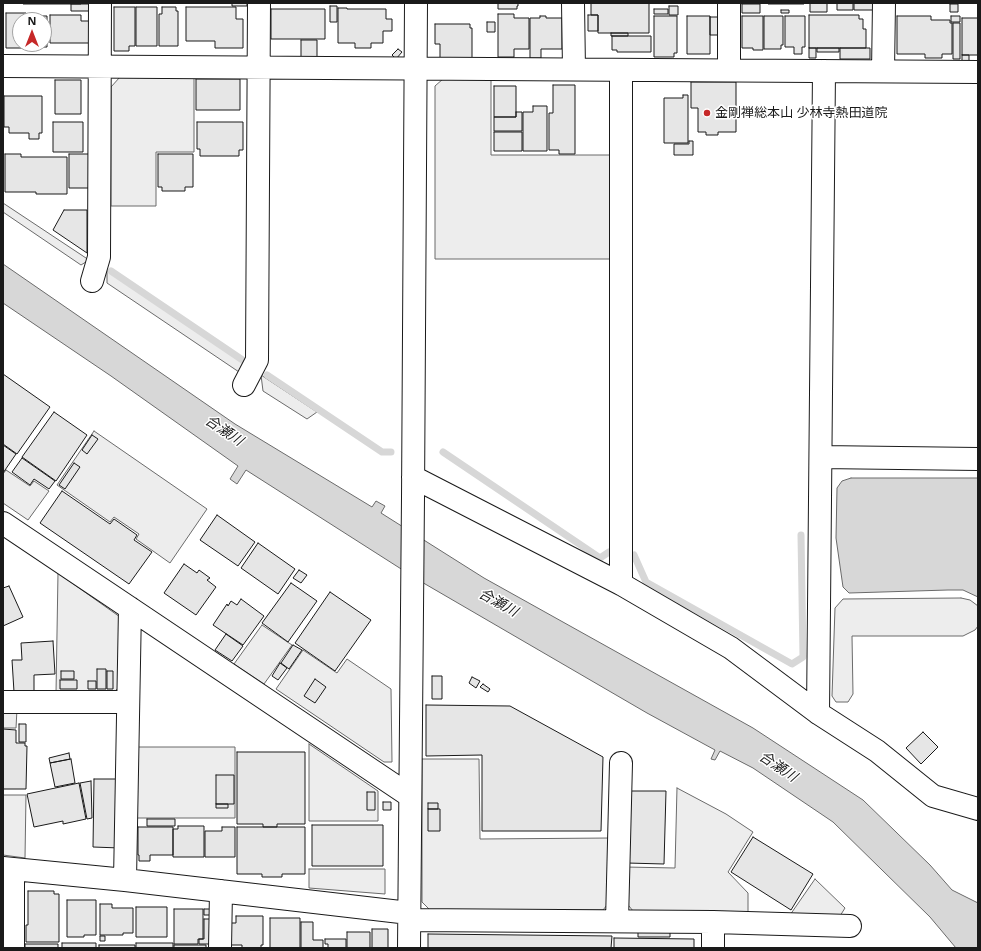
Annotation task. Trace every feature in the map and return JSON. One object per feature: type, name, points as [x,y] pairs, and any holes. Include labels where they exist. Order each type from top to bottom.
[{"type":"street","points":[[92,281],[99,257],[100,3]]},
{"type":"street","points":[[244,385],[257,360],[259,3]]},
{"type":"street","points":[[409,948],[414,487],[416,3]]},
{"type":"street","points":[[573,3],[574,69]]},
{"type":"street","points":[[729,3],[729,70]]},
{"type":"street","points":[[883,71],[884,3]]},
{"type":"street","points":[[3,66],[978,72]]},
{"type":"street","points":[[621,70],[621,584]]},
{"type":"street","points":[[818,713],[824,71]]},
{"type":"street","points":[[821,457],[978,458]]},
{"type":"street","points":[[414,487],[621,584],[732,648],[818,713],[877,752],[933,796],[978,810]]},
{"type":"street","points":[[4,525],[410,796]]},
{"type":"street","points":[[125,880],[130,608]]},
{"type":"street","points":[[3,702],[128,702]]},
{"type":"street","points":[[617,921],[621,764]]},
{"type":"street","points":[[13,948],[8,869],[125,880],[409,917],[714,922],[850,926]]},
{"type":"street","points":[[220,948],[221,892]]},
{"type":"street","points":[[713,948],[714,922]]},
{"type":"shaded area","points":[[120,77],[194,77],[194,152],[156,152],[156,206],[111,206],[111,87]]},
{"type":"shaded area","points":[[443,79],[491,79],[491,155],[614,155],[614,259],[435,259],[435,86]]},
{"type":"shaded area","points":[[3,203],[89,260],[81,265],[3,212]]},
{"type":"shaded area","points":[[107,271],[248,365],[239,372],[107,283]]},
{"type":"shaded area","points":[[261,375],[317,412],[307,419],[263,391]]},
{"type":"shaded area","points":[[94,431],[207,509],[170,563],[136,539],[139,534],[114,517],[110,522],[57,485]]},
{"type":"shaded area","points":[[6,470],[30,486],[34,481],[49,491],[28,520],[3,503],[3,474]]},
{"type":"shaded area","points":[[58,573],[120,617],[119,687],[112,694],[56,693]]},
{"type":"shaded area","points":[[961,598],[970,600],[978,606],[978,626],[975,630],[963,636],[852,636],[853,694],[848,702],[836,702],[832,696],[835,608],[843,599]]},
{"type":"shaded area","points":[[262,625],[292,645],[264,684],[234,664]]},
{"type":"shaded area","points":[[303,650],[337,673],[347,659],[391,689],[392,762],[384,762],[276,689]]},
{"type":"shaded area","points":[[3,709],[17,709],[16,728],[3,728]]},
{"type":"shaded area","points":[[309,744],[378,791],[378,821],[309,821]]},
{"type":"shaded area","points":[[137,747],[235,747],[235,818],[137,818]]},
{"type":"shaded area","points":[[422,759],[479,759],[480,839],[611,838],[611,900],[603,910],[431,911],[422,902]]},
{"type":"shaded area","points":[[677,788],[726,814],[753,832],[728,872],[748,893],[748,915],[633,911],[625,901],[625,867],[675,868]]},
{"type":"shaded area","points":[[3,795],[26,795],[25,858],[3,855]]},
{"type":"shaded area","points":[[309,869],[385,869],[385,894],[309,888]]},
{"type":"shaded area","points":[[815,879],[845,908],[840,916],[790,915]]},
{"type":"water","name":"合瀬川","points":[[3,264],[235,424],[372,507],[376,501],[385,506],[381,513],[484,578],[753,728],[863,800],[930,865],[952,890],[978,903],[978,948],[956,948],[930,917],[833,822],[753,768],[720,751],[715,760],[711,759],[715,750],[647,713],[420,581],[246,470],[237,484],[230,479],[238,466],[111,376],[3,303]]},
{"type":"water","points":[[851,478],[978,478],[978,597],[963,590],[849,593],[843,587],[836,538],[837,488],[842,481]]},
{"type":"building","points":[[81,3],[81,4],[23,4]]},
{"type":"building","points":[[232,3],[247,3],[247,6],[232,6]]},
{"type":"building","points":[[498,3],[518,3],[518,6],[517,9],[498,9]]},
{"type":"building","points":[[591,3],[649,3],[649,33],[598,33],[598,15],[591,15]]},
{"type":"building","points":[[804,3],[804,4],[768,4]]},
{"type":"building","points":[[810,3],[827,3],[827,12],[810,12]]},
{"type":"building","points":[[837,3],[853,3],[853,10],[837,10]]},
{"type":"building","points":[[854,3],[873,3],[873,10],[854,10]]},
{"type":"building","points":[[71,4],[89,4],[89,11],[71,11]]},
{"type":"building","points":[[742,4],[760,4],[760,13],[742,13]]},
{"type":"building","points":[[950,4],[958,4],[958,12],[950,12]]},
{"type":"building","points":[[330,6],[337,6],[337,22],[330,22]]},
{"type":"building","points":[[669,6],[678,6],[678,15],[669,15]]},
{"type":"building","points":[[114,7],[135,7],[135,46],[129,46],[129,51],[114,51]]},
{"type":"building","points":[[136,7],[157,7],[157,46],[136,46]]},
{"type":"building","points":[[162,7],[176,7],[176,11],[178,11],[178,46],[159,46],[159,14],[162,14]]},
{"type":"building","points":[[186,7],[236,7],[236,19],[243,19],[243,48],[215,48],[215,41],[186,41]]},
{"type":"building","points":[[338,8],[386,9],[386,19],[392,19],[392,31],[383,31],[383,43],[371,43],[371,48],[355,48],[355,43],[338,43]]},
{"type":"building","points":[[271,9],[325,9],[325,39],[271,39]]},
{"type":"building","points":[[654,9],[668,9],[668,14],[654,14]]},
{"type":"building","points":[[781,10],[789,10],[789,13],[781,13]]},
{"type":"building","points":[[6,13],[12,13],[12,48],[6,48]]},
{"type":"building","points":[[498,14],[514,14],[514,18],[529,18],[529,49],[514,49],[514,57],[498,57]]},
{"type":"building","points":[[52,15],[81,15],[81,21],[89,21],[89,43],[52,43]]},
{"type":"building","points":[[588,15],[598,15],[598,31],[588,31]]},
{"type":"building","points":[[809,15],[859,15],[859,19],[863,19],[863,29],[866,29],[866,48],[809,48]]},
{"type":"building","points":[[540,16],[546,16],[546,18],[562,18],[562,49],[541,49],[541,58],[530,58],[530,18],[540,18]]},
{"type":"building","points":[[654,16],[677,16],[677,53],[674,53],[674,57],[654,57]]},
{"type":"building","points":[[687,16],[710,16],[710,54],[687,54]]},
{"type":"building","points":[[742,16],[763,16],[763,50],[742,48]]},
{"type":"building","points":[[764,16],[783,16],[783,45],[781,45],[781,49],[764,49]]},
{"type":"building","points":[[785,16],[805,16],[805,47],[802,47],[802,54],[794,54],[794,47],[785,47]]},
{"type":"building","points":[[897,16],[931,16],[931,20],[950,20],[950,23],[952,23],[952,54],[942,54],[942,58],[925,58],[925,54],[897,54]]},
{"type":"building","points":[[951,16],[960,16],[960,22],[951,22]]},
{"type":"building","points":[[710,17],[721,17],[721,35],[710,35]]},
{"type":"building","points":[[962,18],[978,18],[978,55],[962,55]]},
{"type":"building","points":[[487,22],[495,22],[495,32],[487,32]]},
{"type":"building","points":[[953,23],[960,23],[960,59],[953,59]]},
{"type":"building","points":[[435,24],[470,24],[470,28],[472,28],[472,58],[440,58],[440,44],[435,44]]},
{"type":"building","points":[[611,33],[628,33],[628,36],[611,36]]},
{"type":"building","points":[[612,36],[651,36],[651,52],[617,52],[617,50],[612,50]]},
{"type":"building","points":[[301,40],[317,40],[317,58],[301,58]]},
{"type":"building","points":[[809,48],[816,48],[816,58],[809,58]]},
{"type":"building","points":[[817,48],[839,48],[839,52],[817,52]]},
{"type":"building","points":[[840,48],[870,48],[870,59],[840,59]]},
{"type":"building","points":[[398,49],[402,52],[396,59],[392,55]]},
{"type":"building","points":[[962,55],[969,55],[969,61],[962,61]]},
{"type":"building","points":[[196,79],[240,79],[240,110],[196,110]]},
{"type":"building","points":[[55,80],[81,80],[81,114],[55,114]]},
{"type":"building","points":[[691,82],[736,82],[736,132],[718,132],[718,135],[706,135],[706,132],[698,132],[698,108],[691,108]]},
{"type":"building","points":[[553,85],[575,85],[575,154],[559,154],[559,150],[549,150],[549,113],[553,113]]},
{"type":"building","points":[[494,86],[516,86],[516,117],[494,117]]},
{"type":"building","points":[[683,95],[688,95],[688,143],[664,143],[664,98],[683,98]]},
{"type":"building","points":[[4,96],[42,96],[42,133],[39,133],[39,139],[29,139],[29,133],[9,133],[9,127],[4,127]]},
{"type":"building","points":[[533,106],[547,106],[547,151],[523,151],[523,112],[533,112]]},
{"type":"building","points":[[516,112],[522,112],[522,131],[494,131],[494,117],[516,117]]},
{"type":"building","points":[[53,122],[83,122],[83,152],[53,152]]},
{"type":"building","points":[[197,122],[243,122],[243,150],[239,150],[239,156],[200,156],[200,149],[197,149]]},
{"type":"building","points":[[494,132],[522,132],[522,151],[494,151]]},
{"type":"building","points":[[689,141],[693,141],[693,155],[674,155],[674,144],[689,144]]},
{"type":"building","points":[[5,154],[21,154],[21,157],[67,157],[67,194],[5,192]]},
{"type":"building","points":[[69,154],[89,154],[89,188],[69,188]]},
{"type":"building","points":[[158,154],[193,154],[193,187],[185,187],[185,191],[162,191],[162,187],[158,187]]},
{"type":"building","points":[[64,210],[87,210],[87,253],[53,230]]},
{"type":"building","points":[[3,374],[50,407],[17,454],[3,444]]},
{"type":"building","points":[[54,412],[87,435],[56,481],[22,457]]},
{"type":"building","points":[[92,435],[98,439],[87,454],[82,450]]},
{"type":"building","points":[[3,445],[16,454],[3,473]]},
{"type":"building","points":[[22,458],[55,481],[49,489],[34,479],[30,485],[12,472]]},
{"type":"building","points":[[74,463],[80,467],[65,489],[59,485]]},
{"type":"building","points":[[62,491],[110,524],[114,519],[137,535],[134,540],[152,552],[129,584],[40,523]]},
{"type":"building","points":[[217,515],[255,542],[238,566],[200,540]]},
{"type":"building","points":[[258,543],[295,569],[278,594],[241,568]]},
{"type":"building","points":[[184,564],[197,573],[199,570],[210,578],[207,580],[216,587],[196,615],[164,593]]},
{"type":"building","points":[[299,570],[307,575],[301,583],[293,578]]},
{"type":"building","points":[[291,583],[317,601],[288,642],[262,623]]},
{"type":"building","points":[[9,586],[23,617],[3,626],[3,588]]},
{"type":"building","points":[[330,592],[371,620],[335,671],[295,643]]},
{"type":"building","points":[[241,599],[264,616],[243,645],[213,625],[227,604],[228,606],[231,601],[237,605]]},
{"type":"building","points":[[226,634],[243,646],[232,661],[215,650]]},
{"type":"building","points":[[53,641],[55,674],[34,675],[34,691],[14,692],[12,660],[22,660],[21,643]]},
{"type":"building","points":[[293,645],[302,650],[289,669],[281,663]]},
{"type":"building","points":[[280,663],[287,668],[278,680],[272,676]]},
{"type":"building","points":[[97,669],[106,669],[106,689],[97,689]]},
{"type":"building","points":[[61,671],[74,671],[74,679],[61,679]]},
{"type":"building","points":[[107,671],[113,671],[113,689],[107,689]]},
{"type":"building","points":[[432,676],[442,676],[442,699],[432,699]]},
{"type":"building","points":[[472,677],[480,681],[476,688],[469,683]]},
{"type":"building","points":[[315,679],[326,687],[315,703],[304,696]]},
{"type":"building","points":[[60,680],[77,680],[77,689],[60,689]]},
{"type":"building","points":[[88,681],[96,681],[96,689],[88,689]]},
{"type":"building","points":[[483,684],[490,689],[488,692],[480,687]]},
{"type":"building","points":[[426,705],[510,706],[603,757],[601,831],[482,831],[482,755],[426,756]]},
{"type":"building","points":[[19,724],[26,724],[26,742],[19,742]]},
{"type":"building","points":[[3,729],[16,730],[16,743],[25,743],[25,746],[27,746],[26,789],[3,789]]},
{"type":"building","points":[[923,732],[938,747],[921,764],[906,748]]},
{"type":"building","points":[[237,752],[305,752],[305,824],[277,824],[277,827],[263,827],[263,824],[237,824]]},
{"type":"building","points":[[69,753],[70,759],[50,763],[49,758]]},
{"type":"building","points":[[71,759],[75,783],[55,787],[50,763]]},
{"type":"building","points":[[216,775],[234,775],[234,804],[216,804]]},
{"type":"building","points":[[94,779],[121,779],[120,848],[93,847]]},
{"type":"building","points":[[91,781],[92,818],[87,819],[80,783]]},
{"type":"building","points":[[79,783],[86,819],[63,824],[63,821],[34,827],[27,794]]},
{"type":"building","points":[[628,791],[666,791],[664,864],[627,863]]},
{"type":"building","points":[[367,792],[375,792],[375,810],[367,810]]},
{"type":"building","points":[[383,802],[391,802],[391,810],[383,810]]},
{"type":"building","points":[[428,803],[438,803],[438,809],[428,809]]},
{"type":"building","points":[[216,804],[228,804],[228,808],[216,808]]},
{"type":"building","points":[[428,809],[440,809],[440,831],[428,831]]},
{"type":"building","points":[[147,819],[175,819],[175,826],[147,826]]},
{"type":"building","points":[[312,825],[383,825],[383,866],[312,866]]},
{"type":"building","points":[[178,826],[204,826],[204,857],[173,857],[173,829],[178,829]]},
{"type":"building","points":[[138,827],[173,827],[173,855],[150,855],[150,861],[139,861]]},
{"type":"building","points":[[222,827],[235,827],[235,857],[205,857],[205,831],[222,831]]},
{"type":"building","points":[[237,827],[305,827],[305,874],[282,874],[282,877],[262,877],[262,874],[237,874]]},
{"type":"building","points":[[753,837],[813,874],[791,910],[731,872]]},
{"type":"building","points":[[28,891],[54,891],[54,894],[59,894],[59,942],[26,942],[26,925],[28,925]]},
{"type":"building","points":[[67,900],[96,900],[96,935],[67,937]]},
{"type":"building","points":[[100,904],[112,904],[112,908],[133,908],[133,933],[123,933],[123,935],[100,935]]},
{"type":"building","points":[[136,907],[167,907],[167,937],[136,937]]},
{"type":"building","points":[[174,909],[203,909],[203,939],[198,939],[198,944],[174,944]]},
{"type":"building","points":[[204,909],[210,909],[210,915],[204,915]]},
{"type":"building","points":[[236,916],[263,916],[263,945],[261,945],[261,948],[242,948],[242,945],[229,945],[229,923],[236,923]]},
{"type":"building","points":[[270,918],[300,918],[300,948],[270,948]]},
{"type":"building","points":[[204,919],[214,919],[214,944],[199,944],[199,939],[204,939]]},
{"type":"building","points":[[301,922],[313,922],[313,940],[323,940],[323,948],[301,948]]},
{"type":"building","points":[[372,929],[388,929],[388,948],[372,948]]},
{"type":"building","points":[[638,929],[670,929],[670,937],[638,937]]},
{"type":"building","points":[[347,932],[370,932],[370,948],[347,948]]},
{"type":"building","points":[[428,934],[612,936],[611,948],[428,948]]},
{"type":"building","points":[[100,936],[105,936],[105,941],[100,941]]},
{"type":"building","points":[[614,938],[694,939],[694,948],[614,948]]},
{"type":"building","points":[[325,939],[346,939],[346,948],[328,948],[328,944],[325,944]]},
{"type":"building","points":[[62,943],[96,943],[96,948],[62,948]]},
{"type":"building","points":[[136,943],[173,943],[173,948],[136,948]]},
{"type":"building","points":[[25,944],[58,944],[58,948],[25,948]]},
{"type":"building","points":[[99,945],[135,945],[135,948],[99,948]]},
{"type":"building","points":[[174,945],[206,945],[206,948],[174,948]]},
{"type":"waterway","points":[[111,271],[244,361]]},
{"type":"waterway","points":[[267,375],[382,452],[391,452]]},
{"type":"waterway","points":[[443,452],[600,558],[609,552]]},
{"type":"waterway","points":[[634,555],[646,582],[792,664],[803,657],[801,535]]},
{"type":"place","name":"金剛禅総本山 少林寺熱田道院","points":[[707,113]]}]
